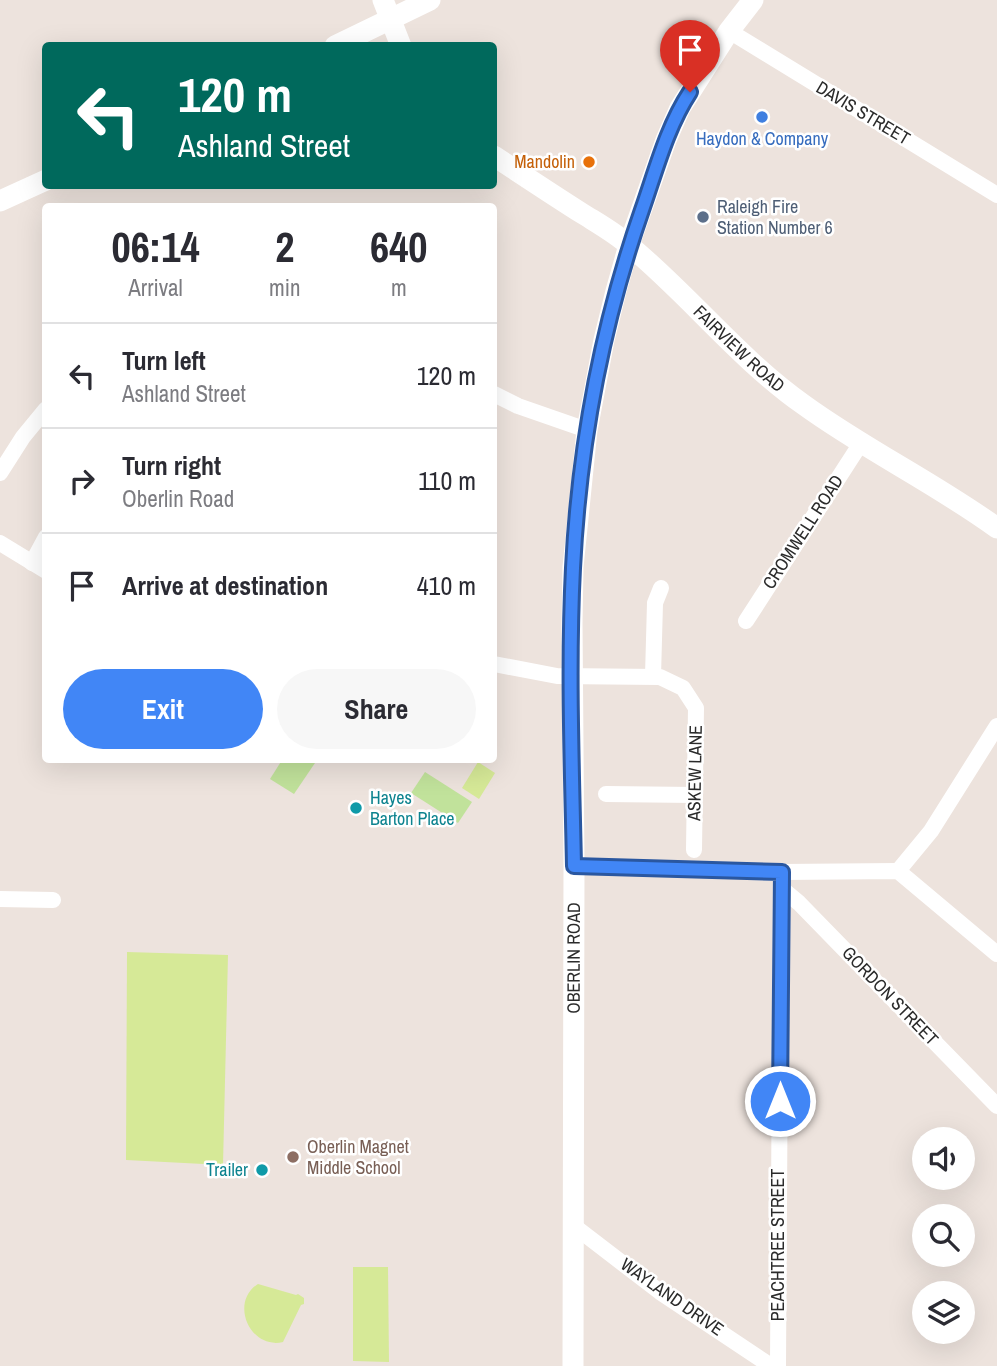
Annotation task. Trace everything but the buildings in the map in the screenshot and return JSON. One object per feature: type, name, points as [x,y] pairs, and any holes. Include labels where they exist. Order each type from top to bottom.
[{"type":"main road","points":[[341,42],[387,10],[430,0]]},
{"type":"main road","name":"OBERLIN ROAD","points":[[573,1366],[573,567],[587,430],[604,340],[629,245],[667,140],[680,107],[752,0]]},
{"type":"main road","points":[[387,10],[399,42]]},
{"type":"main road","name":"FAIRVIEW ROAD","points":[[497,158],[629,245],[767,377],[803,405],[978,513],[997,528]]},
{"type":"main road","points":[[0,201],[42,182]]},
{"type":"street","name":"DAVIS STREET","points":[[729,31],[997,195]]},
{"type":"street","points":[[497,396],[518,406],[587,430]]},
{"type":"street","points":[[0,473],[23,437],[42,415]]},
{"type":"street","name":"CROMWELL ROAD","points":[[746,621],[861,443]]},
{"type":"street","points":[[0,543],[39,567]]},
{"type":"street","points":[[653,676],[655,603],[661,588]]},
{"type":"street","name":"ASKEW LANE","points":[[497,665],[572,677],[653,676],[683,688],[696,708],[694,850]]},
{"type":"street","points":[[898,871],[931,831],[997,726]]},
{"type":"street","points":[[606,794],[695,795]]},
{"type":"street","points":[[574,866],[781,880],[898,871],[997,954]]},
{"type":"street","name":"GORDON STREET","points":[[781,880],[799,903],[997,1106]]},
{"type":"street","name":"PEACHTREE STREET","points":[[778,1366],[781,880]]},
{"type":"street","points":[[0,899],[53,900]]},
{"type":"street","name":"WAYLAND DRIVE","points":[[574,1226],[660,1292],[771,1366]]},
{"type":"green space","points":[[280,763],[315,763],[294,794],[270,779]]},
{"type":"green space","points":[[477,763],[495,773],[479,799],[462,788]]},
{"type":"green space","points":[[425,772],[472,802],[458,823],[411,793]]},
{"type":"green space","points":[[127,952],[228,955],[223,1165],[126,1160]]},
{"type":"green space","points":[[353,1267],[388,1267],[389,1362],[353,1361]]},
{"type":"green space","points":[[258,1284],[304,1298],[304,1304],[301,1305],[283,1342],[271,1343],[261,1339],[247,1323],[245,1302],[249,1292]]},
{"type":"place","name":"Haydon & Company","points":[[762,117]]},
{"type":"place","name":"Mandolin","points":[[589,162]]},
{"type":"place","name":"Raleigh Fire Station Number 6","points":[[703,217]]},
{"type":"place","name":"Hayes Barton Place","points":[[356,808]]},
{"type":"place","name":"Oberlin Magnet Middle School","points":[[293,1157]]},
{"type":"place","name":"Trailer","points":[[262,1170]]},
{"type":"route","points":[[690,92],[680,107],[629,245],[604,340],[587,430],[573,567],[574,866],[782,872],[780,1101]]}]
